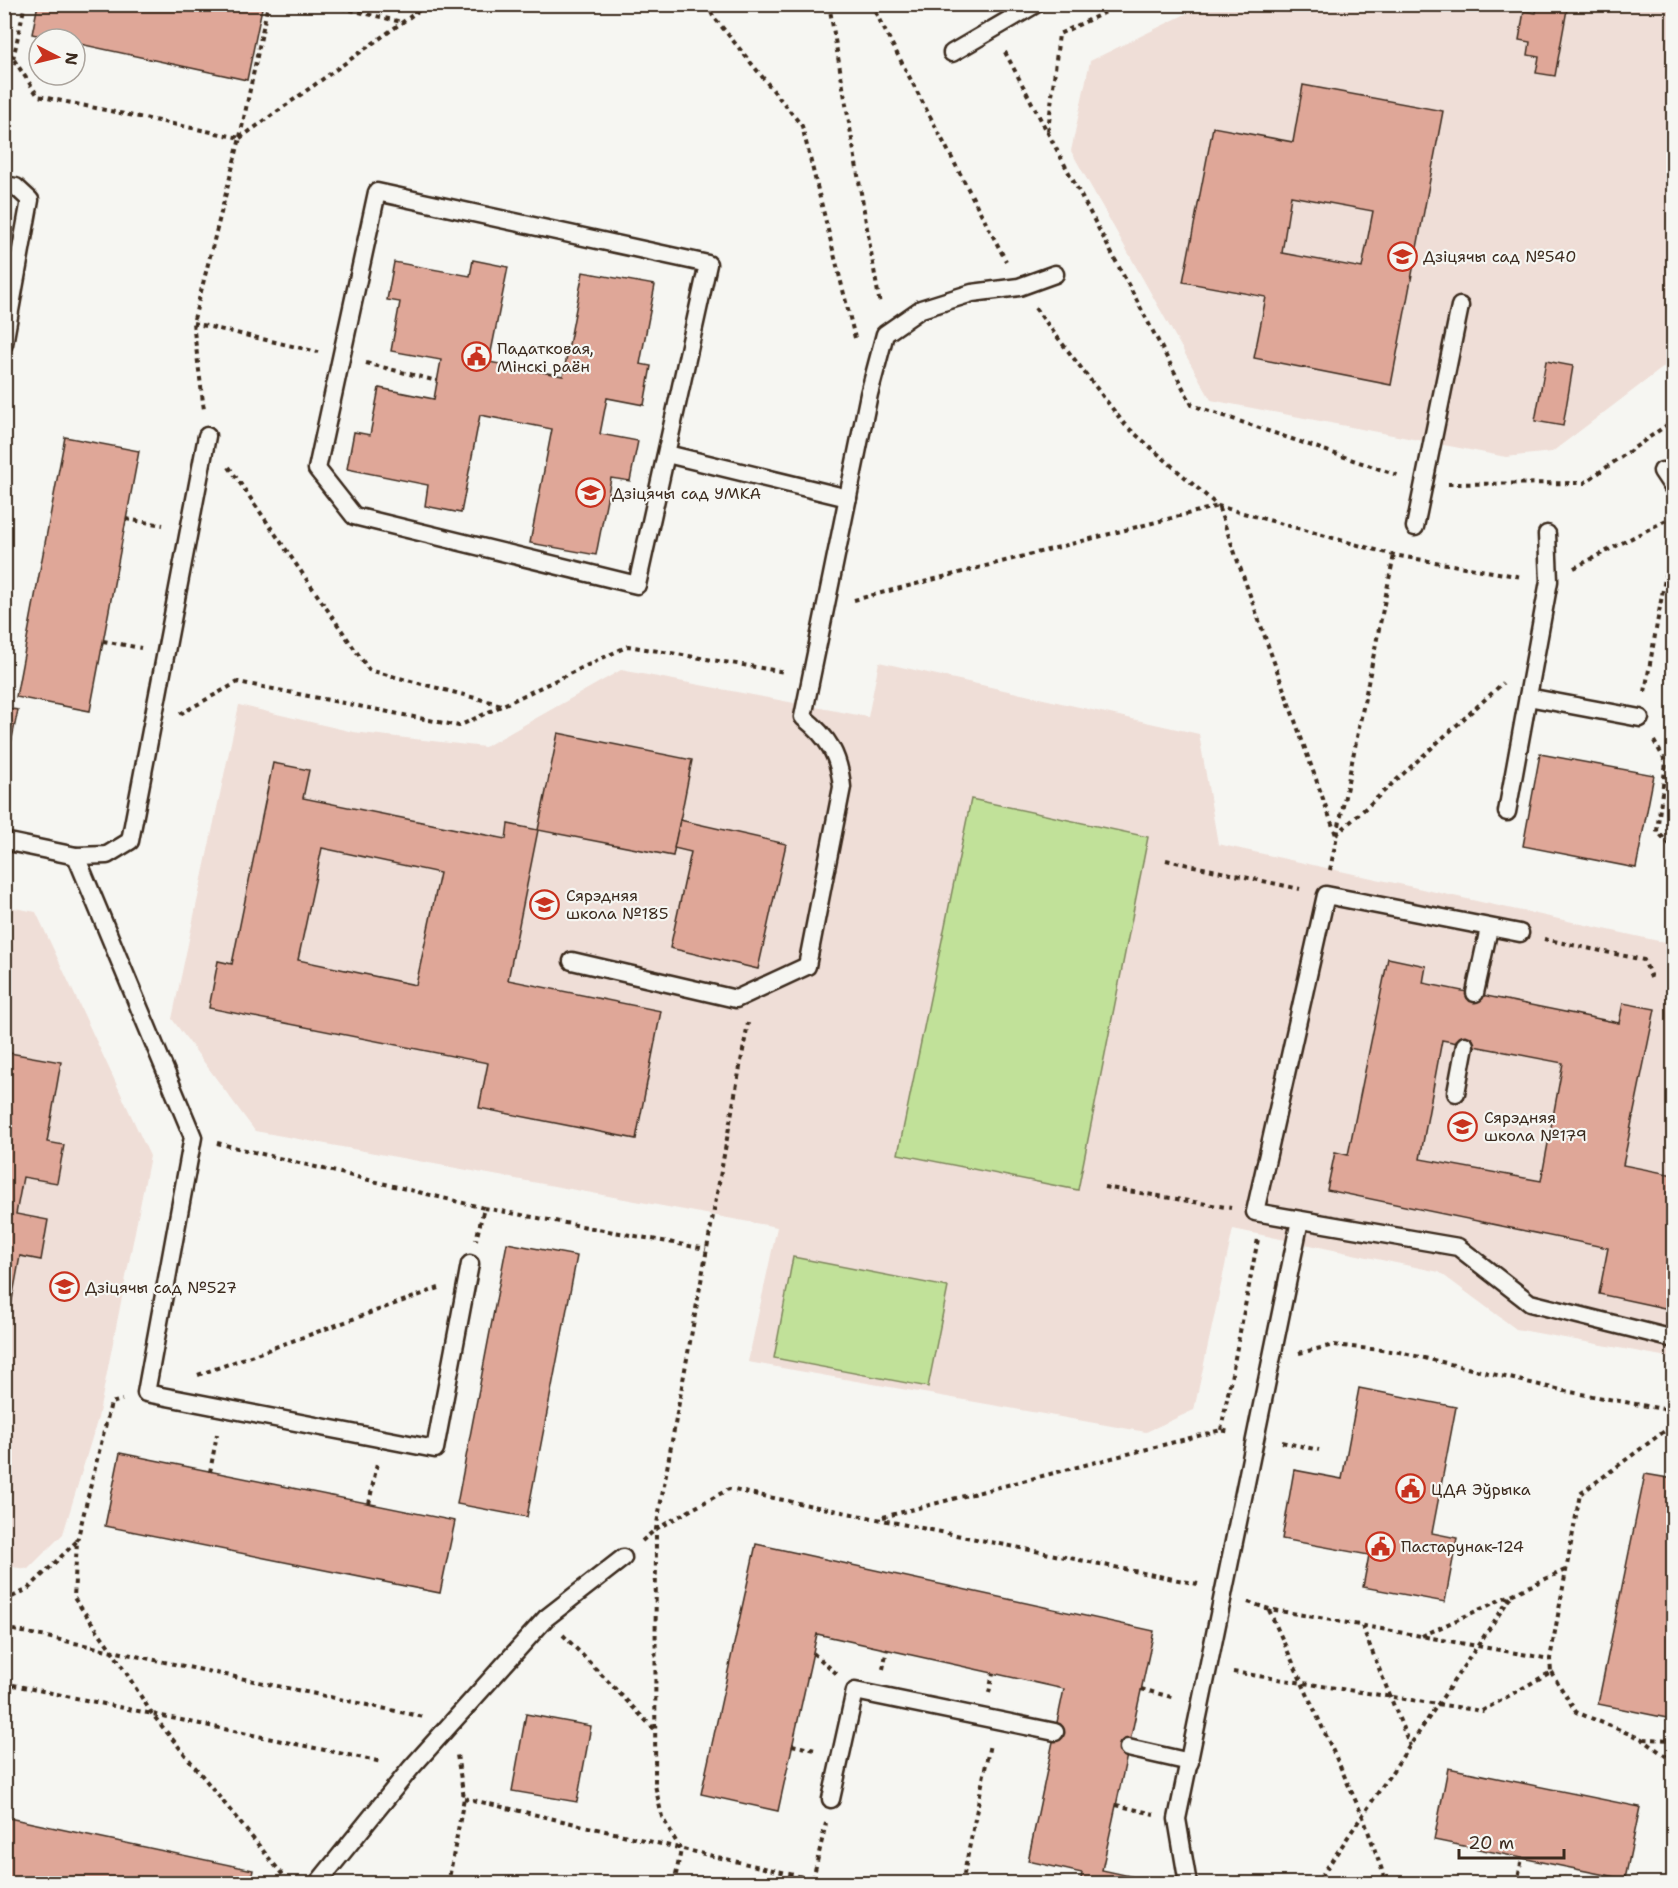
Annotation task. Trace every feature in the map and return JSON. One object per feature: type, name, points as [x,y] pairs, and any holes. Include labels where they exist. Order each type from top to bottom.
[{"type":"lane","points":[[952,53],[1036,4]]},
{"type":"lane","points":[[4,184],[16,187],[30,200],[4,344]]},
{"type":"lane","points":[[377,192],[708,264],[667,454],[637,585],[354,516],[317,469],[377,192]]},
{"type":"lane","points":[[572,961],[736,999],[807,966],[842,787],[839,762],[818,730],[803,717],[848,498],[885,334],[921,309],[972,293],[1019,287],[1055,274]]},
{"type":"lane","points":[[1415,527],[1460,306]]},
{"type":"lane","points":[[4,841],[76,856],[107,855],[130,841],[207,436]]},
{"type":"lane","points":[[667,454],[848,498]]},
{"type":"lane","points":[[1662,471],[1674,489]]},
{"type":"lane","points":[[1508,812],[1549,581],[1548,534]]},
{"type":"lane","points":[[1528,697],[1640,718]]},
{"type":"lane","points":[[76,856],[193,1137],[146,1393],[435,1449],[469,1271]]},
{"type":"lane","points":[[1520,933],[1326,896],[1259,1213],[1458,1247],[1530,1303],[1674,1339]]},
{"type":"lane","points":[[1475,993],[1489,928]]},
{"type":"lane","points":[[1456,1093],[1465,1045]]},
{"type":"lane","points":[[1188,1884],[1177,1819],[1210,1668],[1300,1220]]},
{"type":"lane","points":[[317,1884],[411,1768],[546,1618],[623,1558]]},
{"type":"lane","points":[[831,1799],[855,1691],[1055,1732]]},
{"type":"lane","points":[[1128,1748],[1190,1762]]},
{"type":"path","points":[[14,59],[25,4]]},
{"type":"path","points":[[268,4],[240,138],[193,324],[207,436],[369,670],[502,705]]},
{"type":"path","points":[[324,4],[403,22]]},
{"type":"path","points":[[4,45],[38,96],[240,138],[428,4]]},
{"type":"path","points":[[612,4],[634,8],[636,4]]},
{"type":"path","points":[[707,4],[713,16],[802,126],[858,350]]},
{"type":"path","points":[[829,4],[885,334]]},
{"type":"path","points":[[871,4],[1019,287],[1125,425],[1218,506],[1394,555],[1549,581],[1674,516]]},
{"type":"path","points":[[1048,132],[1059,34],[1123,4]]},
{"type":"path","points":[[994,30],[1192,405],[1424,484],[1584,483],[1674,420]]},
{"type":"path","points":[[826,607],[1218,506]]},
{"type":"path","points":[[1218,506],[1336,835]]},
{"type":"path","points":[[126,519],[189,530]]},
{"type":"path","points":[[1674,527],[1640,718],[1666,762],[1657,831],[1674,849]]},
{"type":"path","points":[[1166,861],[1326,896],[1336,835],[1394,555]]},
{"type":"path","points":[[103,641],[166,652]]},
{"type":"path","points":[[151,731],[238,682],[459,726],[628,646],[813,675]]},
{"type":"path","points":[[1336,835],[1537,652]]},
{"type":"path","points":[[1520,933],[1644,960],[1652,980]]},
{"type":"path","points":[[674,1884],[681,1850],[662,1817],[655,1785],[656,1529],[754,991]]},
{"type":"path","points":[[193,1137],[484,1208],[706,1249]]},
{"type":"path","points":[[1104,1187],[1259,1213],[1221,1430]]},
{"type":"path","points":[[191,1377],[469,1271],[484,1208]]},
{"type":"path","points":[[1272,1359],[1334,1345],[1399,1352],[1564,1391],[1674,1411]]},
{"type":"path","points":[[146,1393],[111,1403],[77,1541],[74,1598],[113,1652],[152,1714],[290,1884]]},
{"type":"path","points":[[210,1472],[222,1408]]},
{"type":"path","points":[[1674,1424],[1580,1494],[1550,1659],[1551,1672],[1576,1712],[1642,1739],[1674,1762]]},
{"type":"path","points":[[369,1504],[382,1438]]},
{"type":"path","points":[[880,1518],[1132,1453]]},
{"type":"path","points":[[623,1558],[656,1529],[729,1490],[1186,1580]]},
{"type":"path","points":[[4,1601],[28,1589],[77,1541]]},
{"type":"path","points":[[1422,1636],[1566,1570]]},
{"type":"path","points":[[1316,1884],[1512,1595]]},
{"type":"path","points":[[1413,1884],[1386,1882],[1363,1816],[1269,1609],[1550,1659]]},
{"type":"path","points":[[546,1618],[656,1732]]},
{"type":"path","points":[[1362,1626],[1410,1747]]},
{"type":"path","points":[[4,1628],[452,1723],[464,1798],[448,1884]]},
{"type":"path","points":[[1210,1668],[1482,1711],[1551,1672]]},
{"type":"path","points":[[4,1683],[411,1768]]},
{"type":"path","points":[[1141,1689],[1202,1704]]},
{"type":"path","points":[[962,1884],[995,1720]]},
{"type":"path","points":[[1642,1739],[1674,1740]]},
{"type":"path","points":[[464,1798],[833,1884]]},
{"type":"path","points":[[813,1879],[831,1799]]},
{"type":"path","points":[[1116,1805],[1177,1819]]},
{"type":"path","points":[[1517,1884],[1522,1858]]},
{"type":"shaded area","name":"Дзіцячы сад №540","points":[[1204,5],[1673,5],[1673,360],[1552,452],[1506,457],[1211,400],[1071,151],[1090,61]]},
{"type":"shaded area","points":[[879,662],[1199,734],[1218,844],[1672,944],[1673,1358],[1516,1329],[1439,1272],[1233,1229],[1194,1410],[1146,1432],[748,1362],[777,1227],[255,1131],[172,1019],[239,705],[353,732],[485,747],[621,670],[868,717]]},
{"type":"shaded area","name":"Дзіцячы сад №527","points":[[4,906],[36,912],[150,1156],[98,1418],[63,1534],[28,1569],[4,1566]]},
{"type":"green space","points":[[971,799],[1148,837],[1078,1190],[898,1154]]},
{"type":"green space","points":[[793,1257],[948,1287],[928,1387],[774,1358]]},
{"type":"building","points":[[38,4],[248,4],[262,8],[247,80],[87,46],[87,27],[33,27]]},
{"type":"building","points":[[1538,4],[1568,4],[1555,76],[1536,73],[1539,57],[1528,55],[1530,42],[1519,40],[1524,11],[1536,13]]},
{"type":"building","points":[[1303,85],[1443,111],[1391,385],[1254,358],[1266,297],[1183,282],[1213,127],[1293,142]],"holes":[[[1291,196],[1373,211],[1362,268],[1282,253]]]},
{"type":"building","points":[[473,260],[508,267],[489,362],[563,376],[583,272],[655,285],[640,364],[651,366],[644,405],[607,398],[600,434],[638,441],[630,481],[611,478],[596,555],[530,543],[552,429],[480,415],[461,513],[425,506],[428,485],[347,469],[354,432],[370,435],[379,388],[434,399],[441,360],[391,351],[400,302],[387,300],[394,262],[470,276]]},
{"type":"building","points":[[1546,361],[1573,366],[1563,426],[1535,421]]},
{"type":"building","points":[[65,437],[139,451],[90,711],[16,697]]},
{"type":"building","points":[[4,708],[18,710],[4,776]]},
{"type":"building","points":[[558,733],[692,760],[673,856],[538,830]]},
{"type":"building","points":[[1540,754],[1654,775],[1636,868],[1523,846]]},
{"type":"building","points":[[273,763],[309,770],[303,798],[506,839],[508,824],[538,830],[508,980],[661,1011],[636,1139],[479,1108],[488,1063],[209,1008],[218,961],[232,964]],"holes":[[[322,848],[440,873],[416,985],[298,960]]]},
{"type":"building","points":[[680,820],[786,844],[758,969],[670,948],[691,852],[674,848]]},
{"type":"building","points":[[1388,958],[1426,966],[1423,983],[1619,1023],[1623,1003],[1655,1009],[1623,1165],[1674,1175],[1674,1310],[1599,1294],[1608,1248],[1327,1190],[1335,1152],[1348,1155]],"holes":[[[1442,1040],[1563,1063],[1541,1181],[1420,1159]]]},
{"type":"building","points":[[4,1052],[61,1062],[47,1142],[64,1145],[57,1183],[23,1177],[16,1214],[48,1220],[41,1260],[20,1256],[6,1333]]},
{"type":"building","points":[[507,1243],[577,1256],[527,1517],[457,1504]]},
{"type":"building","points":[[1359,1388],[1456,1407],[1432,1533],[1457,1538],[1445,1602],[1363,1587],[1369,1555],[1282,1539],[1294,1470],[1342,1479]]},
{"type":"building","points":[[120,1453],[455,1521],[440,1593],[105,1526]]},
{"type":"building","points":[[1645,1474],[1674,1479],[1672,1719],[1598,1704]]},
{"type":"building","points":[[756,1544],[1154,1631],[1102,1870],[1153,1881],[1153,1884],[1080,1884],[1082,1873],[1028,1861],[1064,1689],[817,1634],[778,1811],[701,1794]]},
{"type":"building","points":[[526,1714],[591,1726],[577,1802],[512,1791]]},
{"type":"building","points":[[1448,1768],[1640,1807],[1625,1879],[1434,1840]]},
{"type":"building","points":[[4,1817],[253,1870],[250,1884],[4,1884]]},
{"type":"place","name":"Дзіцячы сад №540","points":[[1402,256]]},
{"type":"place","name":"Падатковая, Мінскі раён","points":[[476,357]]},
{"type":"place","name":"Дзіцячы сад УМКА","points":[[591,493]]},
{"type":"place","name":"Сярэдняя школа №185","points":[[545,904]]},
{"type":"place","name":"Сярэдняя школа №179","points":[[1463,1126]]},
{"type":"place","name":"Дзіцячы сад №527","points":[[64,1287]]},
{"type":"place","name":"ЦДА Эўрыка","points":[[1410,1489]]},
{"type":"place","name":"Пастарунак-124","points":[[1380,1546]]}]
